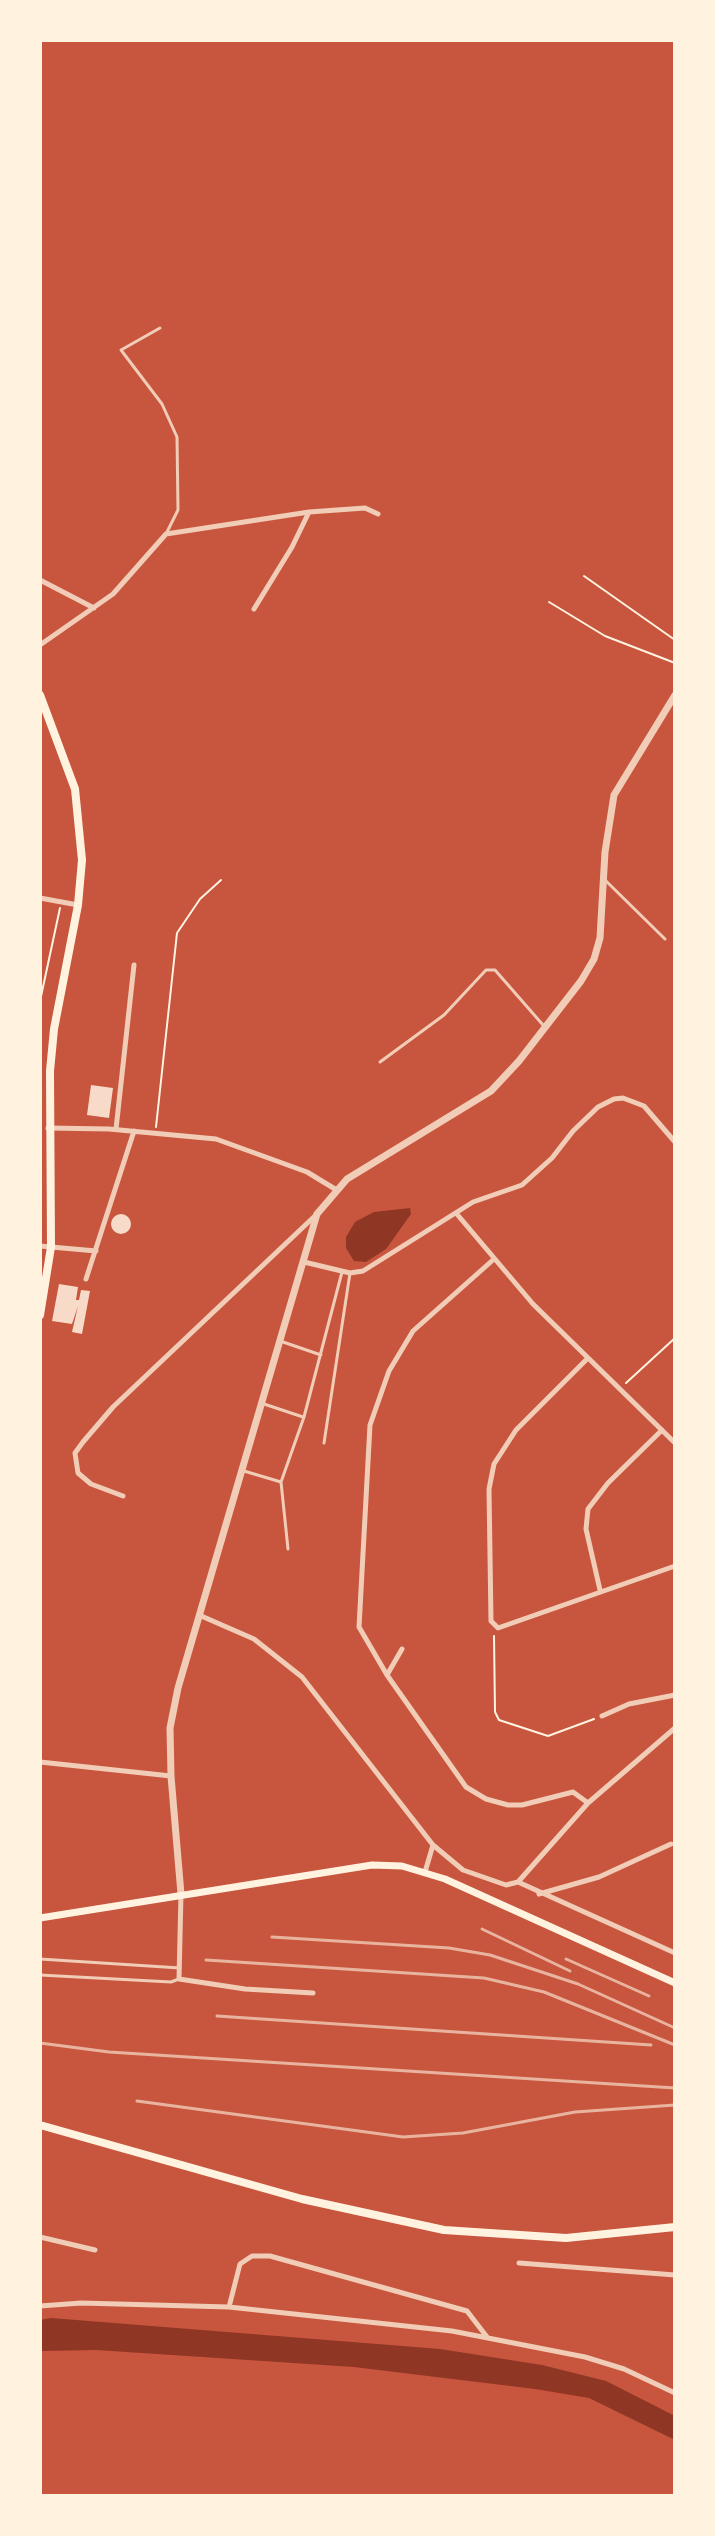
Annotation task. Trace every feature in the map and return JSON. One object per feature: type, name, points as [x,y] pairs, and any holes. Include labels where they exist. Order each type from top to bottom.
[{"type":"main road","points":[[40,695],[75,789],[82,843],[78,905],[54,1029],[48,1128],[51,1247],[40,1315]]},
{"type":"main road","points":[[40,1918],[372,1865],[402,1866],[425,1872],[675,1983]]},
{"type":"main road","points":[[40,2125],[302,2199],[429,2228],[553,2239],[675,2227]]},
{"type":"street","points":[[40,645],[113,594],[166,534],[309,512],[365,508],[378,514]]},
{"type":"street","points":[[254,609],[292,547],[309,512]]},
{"type":"street","points":[[40,580],[94,608]]},
{"type":"street","points":[[123,1496],[91,1484],[78,1473],[75,1453],[113,1407],[317,1214],[335,1189],[482,1098],[519,1061],[594,959],[600,938],[614,795],[675,695]]},
{"type":"street","points":[[40,898],[78,905]]},
{"type":"street","points":[[116,1129],[134,965]]},
{"type":"street","points":[[304,1262],[342,1272],[363,1271],[473,1202],[522,1185],[552,1158],[573,1131],[598,1107],[614,1099],[623,1098],[644,1106],[675,1142]]},
{"type":"street","points":[[48,1128],[156,1132],[241,1146],[307,1172],[335,1189]]},
{"type":"street","points":[[86,1279],[134,1131]]},
{"type":"street","points":[[456,1213],[494,1259],[587,1359],[675,1443]]},
{"type":"street","points":[[313,1993],[245,1989],[179,1979],[183,1904],[171,1776],[170,1728],[197,1614],[317,1214]]},
{"type":"street","points":[[40,1246],[96,1251]]},
{"type":"street","points":[[494,1259],[413,1331],[389,1371],[370,1425],[359,1627],[454,1775],[473,1793],[508,1805],[538,1802],[573,1792],[588,1803]]},
{"type":"street","points":[[587,1359],[516,1430],[494,1464],[489,1489],[494,1626],[675,1566]]},
{"type":"street","points":[[600,1590],[586,1529],[588,1509],[608,1483],[662,1430]]},
{"type":"street","points":[[197,1614],[254,1639],[302,1677],[433,1845],[463,1870],[506,1885],[518,1882],[588,1803],[675,1728]]},
{"type":"street","points":[[387,1675],[402,1649]]},
{"type":"street","points":[[602,1716],[629,1704],[675,1695]]},
{"type":"street","points":[[40,1762],[171,1776]]},
{"type":"street","points":[[538,1894],[599,1877],[671,1844]]},
{"type":"street","points":[[425,1872],[433,1845]]},
{"type":"street","points":[[518,1882],[538,1894],[675,1953]]},
{"type":"street","points":[[40,2237],[95,2250]]},
{"type":"street","points":[[229,2307],[240,2264],[252,2256],[270,2256],[467,2311],[487,2337]]},
{"type":"street","points":[[519,2263],[675,2275]]},
{"type":"street","points":[[40,2306],[81,2303],[229,2307],[487,2337],[585,2357],[624,2369],[675,2393]]},
{"type":"lane","points":[[160,328],[121,350],[162,404],[177,437],[178,510],[166,534]]},
{"type":"lane","points":[[604,880],[665,939]]},
{"type":"lane","points":[[380,1062],[444,1015],[486,970],[495,970],[546,1027]]},
{"type":"lane","points":[[288,1549],[281,1482],[304,1417],[342,1272]]},
{"type":"lane","points":[[324,1443],[350,1273]]},
{"type":"lane","points":[[279,1341],[321,1355]]},
{"type":"lane","points":[[261,1403],[304,1417]]},
{"type":"lane","points":[[241,1470],[281,1482]]},
{"type":"lane","points":[[40,1959],[180,1968]]},
{"type":"lane","points":[[40,1975],[171,1982],[179,1979]]},
{"type":"path","points":[[584,576],[675,640]]},
{"type":"path","points":[[549,602],[605,636],[675,663]]},
{"type":"path","points":[[156,1132],[177,933],[191,909],[221,880]]},
{"type":"path","points":[[40,1001],[60,907]]},
{"type":"path","points":[[619,1389],[675,1338]]},
{"type":"path","points":[[494,1626],[494,1694],[499,1720],[548,1736],[602,1716]]},
{"type":"shaded area","points":[[410,1208],[411,1214],[386,1249],[366,1262],[354,1261],[346,1248],[346,1237],[355,1222],[374,1212]]},
{"type":"shaded area","points":[[51,2318],[440,2349],[542,2365],[606,2381],[675,2416],[675,2440],[589,2398],[535,2389],[354,2367],[96,2350],[40,2351],[40,2320]]},
{"type":"building","points":[[91,1085],[113,1088],[109,1118],[87,1115]]},
{"type":"building","points":[[121,1214],[128,1217],[131,1224],[128,1231],[121,1234],[114,1231],[111,1224],[114,1217]]},
{"type":"building","points":[[59,1284],[78,1287],[76,1300],[79,1300],[81,1290],[90,1291],[82,1334],[72,1332],[78,1306],[72,1324],[52,1321]]},
{"type":"railway","points":[[482,1929],[570,1971]]},
{"type":"railway","points":[[272,1937],[449,1948],[490,1955],[578,1984],[675,2028]]},
{"type":"railway","points":[[566,1959],[649,1996]]},
{"type":"railway","points":[[206,1960],[484,1978],[544,1992],[675,2045]]},
{"type":"railway","points":[[217,2016],[651,2045]]},
{"type":"railway","points":[[40,2043],[109,2052],[675,2088]]},
{"type":"railway","points":[[137,2101],[403,2137],[463,2133],[575,2112],[675,2105]]}]
